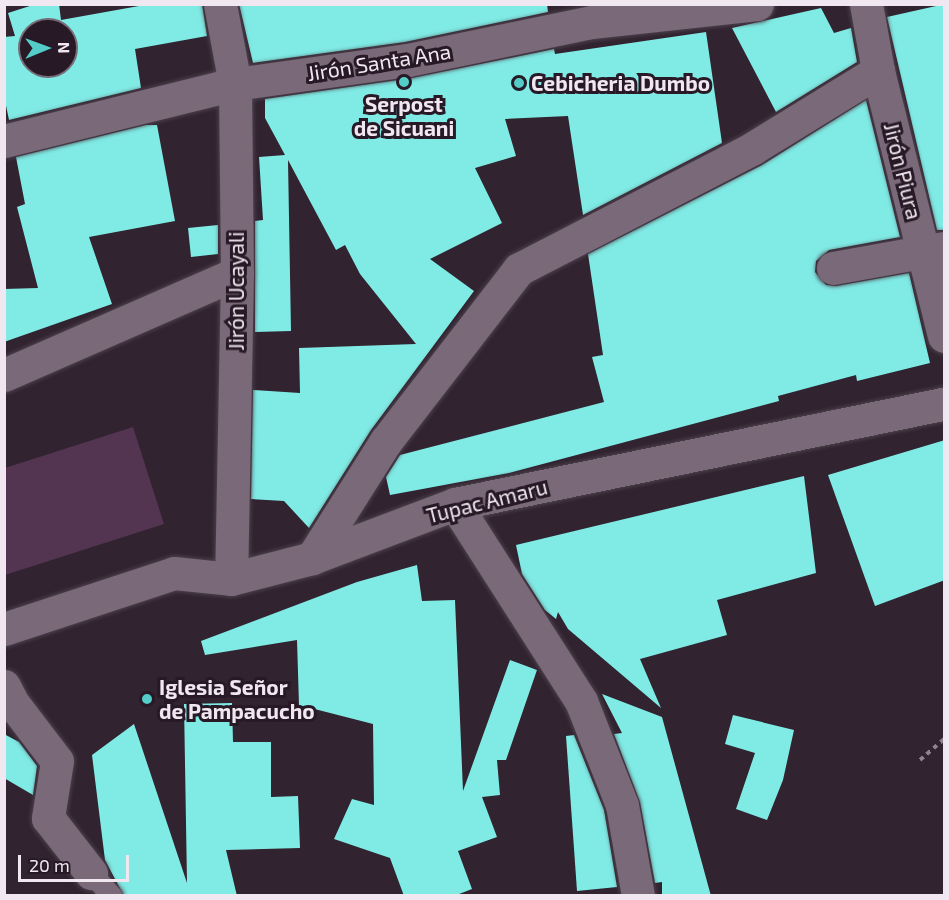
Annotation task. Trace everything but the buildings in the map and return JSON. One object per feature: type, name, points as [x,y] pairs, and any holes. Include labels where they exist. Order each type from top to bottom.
[{"type":"street","name":"Jirón Ucayali","points":[[220,4],[235,84],[237,273],[231,579]]},
{"type":"street","name":"Jirón Santa Ana","points":[[4,141],[235,84],[408,60],[591,13],[757,4]]},
{"type":"street","name":"Jirón Piura","points":[[866,4],[878,71],[934,250],[945,336]]},
{"type":"street","points":[[312,558],[386,441],[519,269],[753,148],[878,71]]},
{"type":"street","points":[[833,268],[934,250]]},
{"type":"street","points":[[4,375],[237,273]]},
{"type":"street","name":"Tupac Amaru","points":[[4,629],[174,573],[231,579],[312,558],[455,504],[945,404]]},
{"type":"street","points":[[455,504],[581,701],[622,805],[638,896]]},
{"type":"street","points":[[7,697],[57,761],[48,818],[102,884]]},
{"type":"path","points":[[920,760],[945,739]]},
{"type":"shaded area","points":[[133,427],[164,524],[5,575],[5,468]]},
{"type":"place","name":"Serpost de Sicuani","points":[[404,82]]},
{"type":"place","name":"Cebicheria Dumbo","points":[[519,83]]},
{"type":"place","name":"Iglesia Señor de Pampacucho","points":[[147,699]]}]
